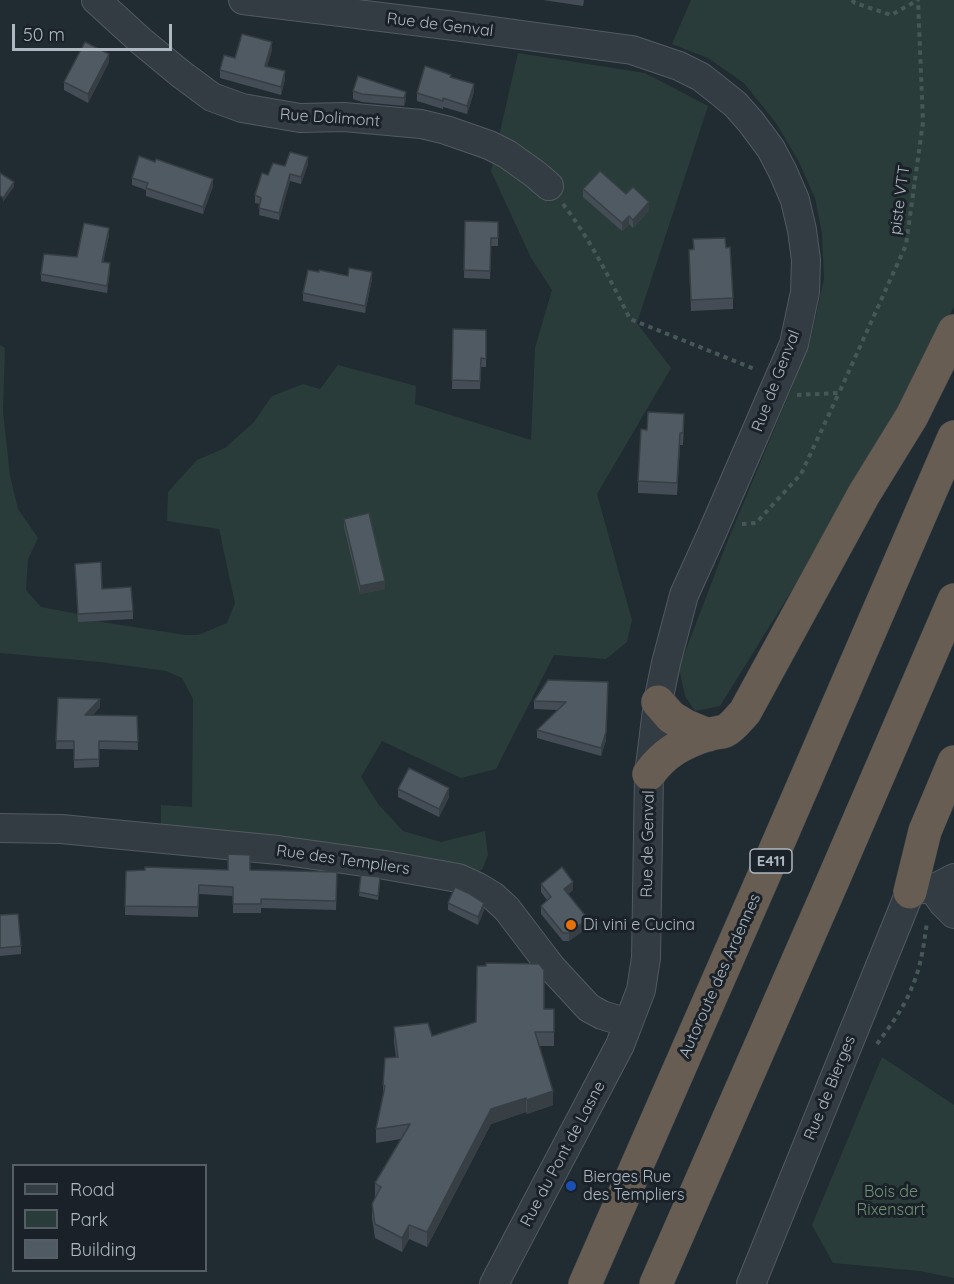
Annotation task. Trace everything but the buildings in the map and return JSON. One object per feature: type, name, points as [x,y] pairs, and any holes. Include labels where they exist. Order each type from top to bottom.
[{"type":"highway","points":[[649,774],[657,763],[677,747],[725,731],[745,712],[864,494],[912,416],[954,331]]},
{"type":"highway","name":"Autoroute des Ardennes","points":[[585,1284],[954,437]]},
{"type":"highway","points":[[656,1284],[954,600]]},
{"type":"highway","points":[[658,702],[671,717],[708,735]]},
{"type":"highway","points":[[932,886],[925,831],[954,762]]},
{"type":"street","name":"Rue Dolimont","points":[[96,0],[141,41],[212,97],[242,108],[300,118],[344,117],[421,124],[446,130],[507,154],[549,186]]},
{"type":"street","name":"Rue de Genval","points":[[243,0],[632,50],[679,66],[701,77],[735,104],[751,122],[771,149],[795,200],[806,260],[805,292],[794,344],[684,596],[658,702],[649,774],[646,958],[641,990],[628,1023]]},
{"type":"street","name":"Rue des Templiers","points":[[0,828],[71,829],[278,850],[449,875],[478,886],[507,909],[552,968],[589,1008],[602,1015],[628,1023]]},
{"type":"street","points":[[932,886],[943,903],[954,914]]},
{"type":"street","name":"Rue de Bierges","points":[[751,1284],[932,886]]},
{"type":"street","name":"Rue du Pont de Lasne","points":[[494,1284],[620,1045],[628,1023]]},
{"type":"path","points":[[852,0],[891,15],[918,0]]},
{"type":"path","name":"piste VTT","points":[[716,525],[756,523],[801,474],[906,245],[923,122],[918,0]]},
{"type":"path","points":[[549,186],[577,222],[608,273],[630,319],[760,371],[771,396],[839,393]]},
{"type":"green space","points":[[691,0],[954,0],[954,306],[909,402],[720,706],[695,711],[685,696],[679,668],[726,545],[809,346],[824,279],[822,233],[815,198],[799,162],[776,123],[744,83],[708,58],[672,44]]},
{"type":"green space","points":[[518,53],[645,73],[708,106],[637,323],[671,368],[597,494],[632,620],[627,642],[606,659],[554,655],[496,769],[461,778],[382,741],[361,777],[379,805],[403,831],[441,842],[485,831],[488,855],[482,870],[474,872],[161,829],[161,805],[192,807],[193,699],[182,678],[166,671],[100,662],[0,653],[0,345],[5,348],[3,411],[10,476],[18,509],[38,538],[28,559],[26,590],[41,607],[73,613],[102,622],[185,635],[198,635],[227,623],[235,603],[219,529],[167,521],[168,492],[197,460],[225,448],[254,422],[272,396],[303,384],[320,389],[338,365],[416,386],[415,404],[531,440],[535,348],[552,290],[531,258],[491,171]]},
{"type":"green space","name":"Bois de Rixensart","points":[[882,1057],[954,1105],[954,1278],[920,1271],[833,1263],[812,1225]]},
{"type":"place","name":"Di vini e Cucina","points":[[571,925]]},
{"type":"place","name":"Bierges Rue des Templiers","points":[[571,1186]]}]
